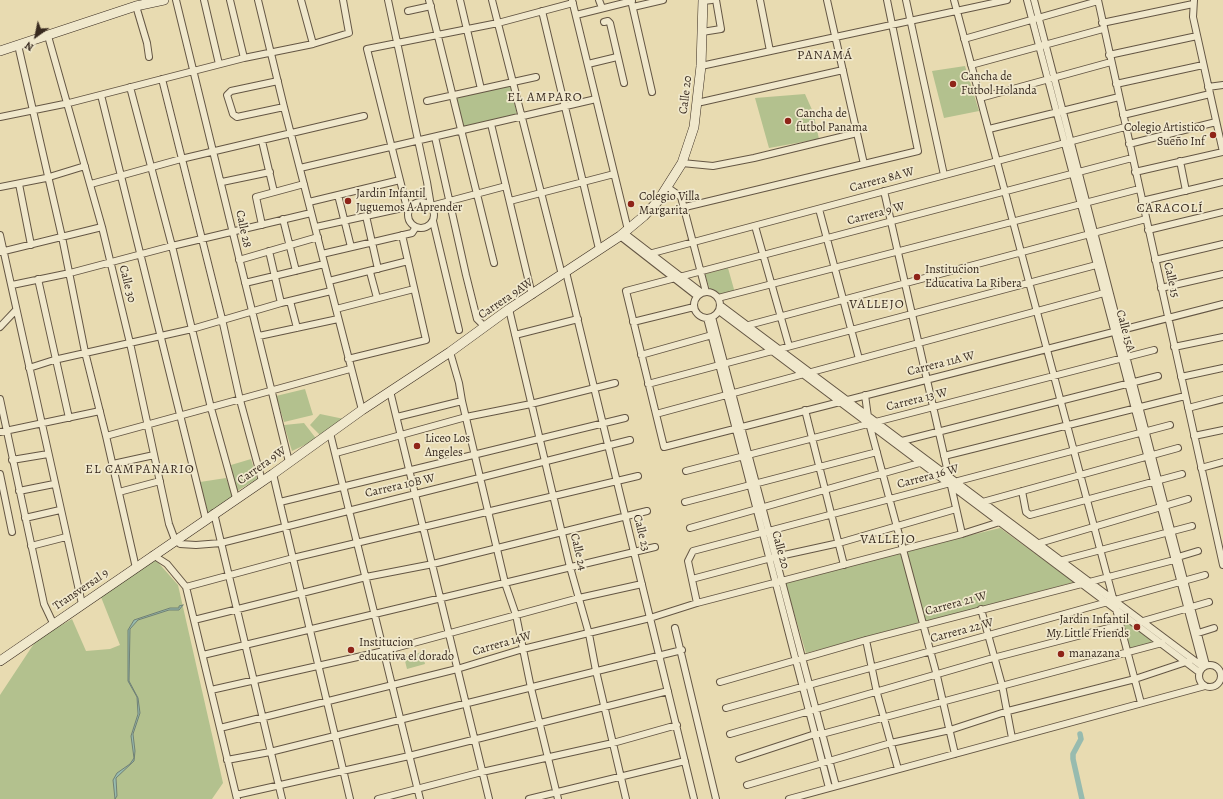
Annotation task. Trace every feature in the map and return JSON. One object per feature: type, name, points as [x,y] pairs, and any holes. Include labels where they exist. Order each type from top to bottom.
[{"type":"main road","points":[[0,51],[136,6],[164,0]]},
{"type":"main road","name":"Calle 20","points":[[658,201],[682,163],[694,127],[701,66],[702,32],[706,0]]},
{"type":"main road","name":"Carrera 9AW","points":[[362,410],[450,352],[509,309],[624,233],[658,201]]},
{"type":"main road","name":"Carrera 9W","points":[[175,540],[273,474],[362,410]]},
{"type":"main road","name":"Transversal 9","points":[[0,661],[175,540]]},
{"type":"street","name":"Calle 28","points":[[176,0],[222,182],[239,260],[289,462]]},
{"type":"street","points":[[204,0],[219,64]]},
{"type":"street","points":[[230,0],[244,58]]},
{"type":"street","points":[[258,0],[311,213],[316,227],[350,369],[362,410]]},
{"type":"street","points":[[301,0],[313,44]]},
{"type":"street","points":[[0,117],[130,88],[244,58],[313,44],[349,33],[343,0]]},
{"type":"street","points":[[388,0],[427,182],[430,206],[434,213],[433,221],[459,330]]},
{"type":"street","points":[[460,0],[481,89]]},
{"type":"street","name":"Calle 23","points":[[492,0],[541,192],[578,318],[694,798]]},
{"type":"street","points":[[599,0],[602,8]]},
{"type":"street","points":[[576,15],[602,8],[663,0]]},
{"type":"street","points":[[702,32],[721,28],[716,0]]},
{"type":"street","points":[[760,0],[770,51]]},
{"type":"street","points":[[828,0],[864,164]]},
{"type":"street","points":[[685,207],[918,151],[887,0]]},
{"type":"street","points":[[906,0],[944,175]]},
{"type":"street","points":[[954,0],[1141,703]]},
{"type":"street","points":[[701,66],[1007,0]]},
{"type":"street","name":"Calle 15A","points":[[1027,0],[1035,19],[1196,633],[1203,668]]},
{"type":"street","name":"Calle 15A","points":[[1034,0],[1035,19]]},
{"type":"street","points":[[964,39],[1098,0]]},
{"type":"street","name":"Calle 15","points":[[1098,0],[1102,26],[1201,468],[1222,555],[1223,565]]},
{"type":"street","points":[[433,221],[425,227],[416,227],[411,223],[368,49],[498,23],[572,2],[614,174],[624,233],[648,254],[702,294],[711,293],[718,298],[772,286],[1139,189]]},
{"type":"street","points":[[972,65],[1042,46],[1102,26],[1194,2],[1193,17],[1223,152],[1135,172]]},
{"type":"street","points":[[408,11],[430,3],[494,263]]},
{"type":"street","points":[[632,3],[652,92]]},
{"type":"street","points":[[136,6],[147,43],[149,57]]},
{"type":"street","points":[[542,11],[599,249]]},
{"type":"street","points":[[604,22],[608,21],[610,23],[624,83]]},
{"type":"street","name":"Calle 30","points":[[48,36],[102,227],[130,343],[169,524],[175,540]]},
{"type":"street","points":[[1109,55],[1197,36]]},
{"type":"street","points":[[18,45],[70,273],[85,352],[113,464],[136,568]]},
{"type":"street","points":[[588,64],[617,57]]},
{"type":"street","points":[[980,98],[1051,80],[1111,62]]},
{"type":"street","points":[[1116,84],[1203,65]]},
{"type":"street","points":[[697,103],[843,70]]},
{"type":"street","points":[[427,101],[536,77]]},
{"type":"street","points":[[162,80],[222,319],[240,400],[262,481]]},
{"type":"street","points":[[278,81],[231,92],[227,96],[233,114],[237,117],[284,107]]},
{"type":"street","points":[[1208,87],[1223,85]]},
{"type":"street","points":[[130,88],[150,168],[172,246],[211,408],[236,498]]},
{"type":"street","points":[[1123,115],[1210,94]]},
{"type":"street","points":[[101,95],[206,520]]},
{"type":"street","points":[[989,129],[1118,97]]},
{"type":"street","points":[[300,168],[596,99]]},
{"type":"street","points":[[91,184],[181,160],[364,116]]},
{"type":"street","points":[[1129,144],[1216,122]]},
{"type":"street","points":[[491,124],[532,295]]},
{"type":"street","name":"Carrera 8A W","points":[[648,254],[1125,127]]},
{"type":"street","points":[[682,163],[713,166],[754,158],[857,133]]},
{"type":"street","points":[[435,137],[478,319],[485,327]]},
{"type":"street","points":[[262,141],[274,192]]},
{"type":"street","name":"Carrera 9 W","points":[[633,322],[626,291],[1132,158]]},
{"type":"street","points":[[1180,161],[1186,191]]},
{"type":"street","points":[[0,187],[48,178],[85,166]]},
{"type":"street","points":[[222,182],[270,172]]},
{"type":"street","points":[[510,201],[614,174]]},
{"type":"street","points":[[309,202],[400,180]]},
{"type":"street","points":[[1142,201],[1223,182]]},
{"type":"street","points":[[19,184],[31,245]]},
{"type":"street","points":[[262,225],[255,198],[304,184]]},
{"type":"street","points":[[316,227],[366,216],[407,210],[415,203],[420,202],[430,206],[506,186]]},
{"type":"street","points":[[667,187],[681,197],[685,207],[701,271],[702,294],[694,307],[633,322],[656,414],[1037,310],[1107,297]]},
{"type":"street","points":[[884,191],[938,432],[952,483],[962,534]]},
{"type":"street","points":[[338,195],[351,247]]},
{"type":"street","points":[[819,208],[859,359]]},
{"type":"street","points":[[1148,230],[1223,212]]},
{"type":"street","points":[[12,285],[110,264],[172,246],[311,213]]},
{"type":"street","points":[[366,216],[378,269]]},
{"type":"street","points":[[744,326],[1146,219]]},
{"type":"street","points":[[284,220],[296,271]]},
{"type":"street","points":[[755,226],[790,346]]},
{"type":"street","points":[[2,252],[102,227]]},
{"type":"street","points":[[322,254],[412,233],[416,227]]},
{"type":"street","points":[[0,235],[2,252],[12,285],[16,310],[42,423],[54,484],[82,604]]},
{"type":"street","points":[[348,360],[424,341],[426,338],[402,235]]},
{"type":"street","points":[[239,260],[318,237]]},
{"type":"street","points":[[1155,260],[1223,244]]},
{"type":"street","points":[[269,251],[281,303]]},
{"type":"street","points":[[329,281],[370,272],[408,261]]},
{"type":"street","points":[[245,283],[324,264]]},
{"type":"street","points":[[648,384],[1030,284],[1099,264]]},
{"type":"street","points":[[370,272],[378,298]]},
{"type":"street","points":[[1161,288],[1223,274]]},
{"type":"street","points":[[38,279],[54,360],[68,418]]},
{"type":"street","points":[[336,309],[414,289]]},
{"type":"street","points":[[29,368],[85,352],[192,329],[222,319],[331,291]]},
{"type":"street","points":[[694,307],[698,315],[710,318],[719,308],[718,298]]},
{"type":"street","points":[[290,301],[297,328]]},
{"type":"street","name":"Carrera 11A W","points":[[656,414],[664,447],[842,400],[1223,304]]},
{"type":"street","points":[[719,308],[775,350],[802,374],[901,441],[923,461],[1034,544],[1061,561],[1142,622],[1164,642]]},
{"type":"street","name":"Calle 24","points":[[509,309],[570,567],[589,634],[596,671],[626,799]]},
{"type":"street","points":[[0,327],[16,310]]},
{"type":"street","points":[[515,335],[578,318]]},
{"type":"street","name":"Calle 20","points":[[710,318],[712,335],[722,365]]},
{"type":"street","name":"Calle 20","points":[[710,318],[832,787]]},
{"type":"street","points":[[259,336],[338,319]]},
{"type":"street","points":[[641,355],[712,335]]},
{"type":"street","points":[[1174,347],[1223,337]]},
{"type":"street","points":[[775,350],[809,372],[842,400]]},
{"type":"street","name":"Carrera 13 W","points":[[686,470],[812,438],[871,421],[933,407],[1154,350]]},
{"type":"street","points":[[450,352],[459,383],[505,583],[516,615],[531,688],[558,799]]},
{"type":"street","points":[[1181,377],[1223,368]]},
{"type":"street","points":[[106,436],[148,426],[181,415],[350,369]]},
{"type":"street","points":[[894,442],[1158,376]]},
{"type":"street","points":[[336,453],[466,417],[531,404],[615,383]]},
{"type":"street","points":[[390,391],[433,564],[473,739],[489,799]]},
{"type":"street","points":[[865,395],[877,452],[937,676],[955,754]]},
{"type":"street","points":[[944,456],[1185,396]]},
{"type":"street","points":[[0,398],[12,460],[44,604],[53,623]]},
{"type":"street","points":[[1188,408],[1223,399]]},
{"type":"street","points":[[397,417],[462,401]]},
{"type":"street","points":[[805,410],[844,565]]},
{"type":"street","points":[[0,432],[100,411]]},
{"type":"street","points":[[280,502],[624,418]]},
{"type":"street","points":[[871,421],[894,442],[949,476]]},
{"type":"street","name":"Carrera 16 W","points":[[692,579],[688,561],[693,551],[1170,424]]},
{"type":"street","points":[[1194,436],[1223,430]]},
{"type":"street","points":[[330,433],[420,799]]},
{"type":"street","name":"Carrera 10B W","points":[[175,540],[185,546],[221,543],[349,509],[480,479],[630,440]]},
{"type":"street","points":[[979,503],[1178,448]]},
{"type":"street","points":[[685,502],[877,452]]},
{"type":"street","points":[[12,460],[48,454]]},
{"type":"street","points":[[113,464],[154,455]]},
{"type":"street","points":[[690,528],[825,491],[923,461]]},
{"type":"street","points":[[1201,468],[1223,462]]},
{"type":"street","points":[[0,474],[12,532]]},
{"type":"street","points":[[273,474],[350,799]]},
{"type":"street","points":[[1022,491],[1026,512],[1030,514],[1182,474]]},
{"type":"street","points":[[186,587],[229,577],[292,558],[423,527],[487,510],[638,476]]},
{"type":"street","points":[[119,492],[160,481]]},
{"type":"street","points":[[19,492],[54,484]]},
{"type":"street","points":[[1034,544],[1094,525],[1188,499]]},
{"type":"street","points":[[697,603],[692,579],[772,557],[839,543],[956,509]]},
{"type":"street","points":[[25,518],[60,510]]},
{"type":"street","points":[[194,620],[237,610],[301,592],[433,564],[647,511]]},
{"type":"street","points":[[214,514],[282,799]]},
{"type":"street","name":"Carrera 14W","points":[[220,728],[263,716],[457,669],[523,649],[650,618],[697,603],[962,534],[1003,521]]},
{"type":"street","points":[[1054,563],[1192,526]]},
{"type":"street","points":[[31,546],[66,537]]},
{"type":"street","points":[[789,799],[1205,686],[1215,686],[1220,677],[1216,668],[1203,668],[1189,661],[1164,642],[1116,610],[1054,563],[1034,544]]},
{"type":"street","points":[[203,655],[246,646],[655,547]]},
{"type":"street","name":"Carrera 21 W","points":[[720,682],[923,624],[1108,577],[1198,551]]},
{"type":"street","points":[[153,555],[167,564],[186,587],[236,797],[279,784],[409,756],[668,691]]},
{"type":"street","name":"Carrera 22 W","points":[[726,708],[1107,602],[1114,602],[1205,575]]},
{"type":"street","points":[[211,690],[384,651],[579,598],[642,584]]},
{"type":"street","points":[[1135,623],[1209,602]]},
{"type":"street","points":[[981,609],[993,658],[1002,685],[1012,738]]},
{"type":"street","points":[[730,734],[937,676],[993,658],[1120,625]]},
{"type":"street","points":[[675,628],[682,650],[716,799]]},
{"type":"street","points":[[1196,633],[1214,628]]},
{"type":"street","points":[[866,640],[877,693],[885,717],[898,769]]},
{"type":"street","points":[[739,759],[819,734],[1164,642]]},
{"type":"street","points":[[227,760],[270,752],[682,650]]},
{"type":"street","points":[[747,785],[891,743],[950,730],[1008,711],[1135,679],[1189,661]]},
{"type":"street","points":[[1203,668],[1199,678],[1205,686]]},
{"type":"street","points":[[378,799],[482,772],[548,758],[677,725]]},
{"type":"street","points":[[529,799],[685,761]]},
{"type":"street","points":[[687,799],[694,798]]},
{"type":"green space","name":"Cancha de Futbol Holanda","points":[[965,66],[979,111],[944,118],[932,71]]},
{"type":"green space","points":[[510,85],[517,114],[463,127],[455,97]]},
{"type":"green space","name":"Cancha de futbol Panama","points":[[805,94],[813,112],[819,139],[769,148],[755,98]]},
{"type":"green space","points":[[728,268],[735,293],[721,297],[710,290],[705,274]]},
{"type":"green space","points":[[305,389],[313,415],[284,422],[276,396]]},
{"type":"green space","points":[[320,414],[344,419],[320,435],[310,425]]},
{"type":"green space","points":[[304,423],[318,441],[313,441],[292,451],[284,425]]},
{"type":"green space","points":[[251,459],[257,479],[234,493],[231,465]]},
{"type":"green space","points":[[226,478],[234,499],[209,517],[200,482]]},
{"type":"green space","points":[[1000,528],[1074,582],[925,622],[906,551]]},
{"type":"green space","points":[[901,552],[919,623],[806,653],[785,582]]},
{"type":"green space","points":[[155,559],[178,585],[223,783],[212,799],[0,799],[0,695],[37,639],[72,619],[86,651],[110,649],[120,645],[101,597]]},
{"type":"green space","points":[[1122,617],[1156,642],[1130,649]]},
{"type":"green space","points":[[422,652],[425,664],[407,669],[404,657]]},
{"type":"water","points":[[183,605],[179,610],[169,610],[138,620],[130,629],[129,681],[138,698],[140,713],[133,734],[135,751],[134,761],[116,778],[117,796],[115,799],[113,780],[117,773],[130,764],[134,758],[131,736],[138,714],[137,697],[128,681],[128,630],[134,620],[170,608],[179,608],[179,606]]},
{"type":"waterway","points":[[1080,734],[1081,739],[1073,754],[1073,759],[1082,799]]},
{"type":"place","name":"Cancha de Futbol Holanda","points":[[953,84]]},
{"type":"place","name":"Cancha de futbol Panama","points":[[788,121]]},
{"type":"place","name":"Colegio Artistico Sueño Inf","points":[[1213,135]]},
{"type":"place","name":"Jardin Infantil Juguemos A Aprender","points":[[348,201]]},
{"type":"place","name":"Colegio Villa Margarita","points":[[631,204]]},
{"type":"place","name":"Institucion Educativa La Ribera","points":[[917,277]]},
{"type":"place","name":"Liceo Los Angeles","points":[[417,446]]},
{"type":"place","name":"Jardin Infantil My Little Friends","points":[[1137,627]]},
{"type":"place","name":"Institucion educativa el dorado","points":[[351,650]]},
{"type":"place","name":"manazana","points":[[1061,654]]},
{"type":"district","name":"PANAMÁ","points":[[825,56]]},
{"type":"district","name":"EL AMPARO","points":[[545,98]]},
{"type":"district","name":"CARACOLÍ","points":[[1170,209]]},
{"type":"district","name":"VALLEJO","points":[[877,305]]},
{"type":"district","name":"EL CAMPANARIO","points":[[140,470]]},
{"type":"district","name":"VALLEJO","points":[[888,540]]}]
